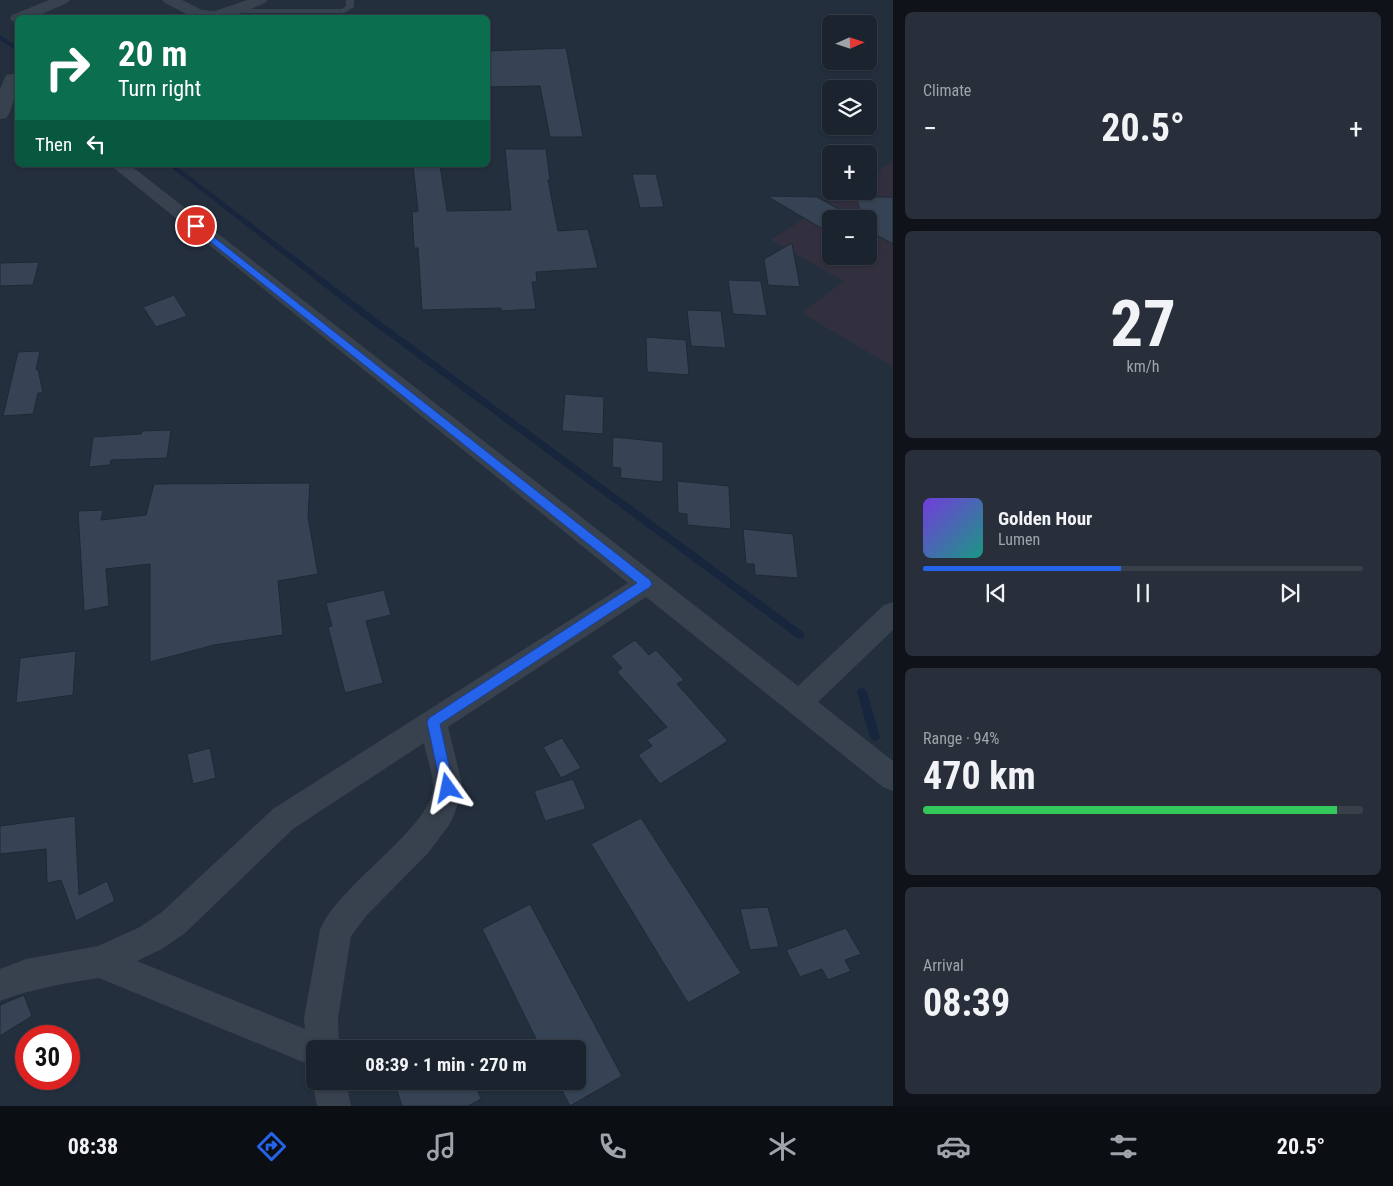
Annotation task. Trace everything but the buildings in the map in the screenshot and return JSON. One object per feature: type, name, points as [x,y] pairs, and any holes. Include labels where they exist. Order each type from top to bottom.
[{"type":"street","points":[[25,15],[62,0]]},
{"type":"street","points":[[170,0],[199,14],[206,15]]},
{"type":"street","points":[[218,15],[232,12],[260,0]]},
{"type":"street","points":[[0,25],[15,19]]},
{"type":"street","points":[[0,114],[10,78]]},
{"type":"street","points":[[123,167],[893,778]]},
{"type":"street","points":[[0,985],[26,975],[99,962],[151,938],[173,922],[283,819],[646,584]]},
{"type":"street","points":[[800,703],[893,613]]},
{"type":"street","points":[[322,1040],[321,1018],[336,930],[356,904],[418,842],[439,815],[448,788],[434,722]]},
{"type":"street","points":[[99,962],[306,1046]]},
{"type":"street","points":[[331,1090],[334,1106]]},
{"type":"lane","points":[[232,12],[344,11],[350,8],[350,0]]},
{"type":"shaded area","points":[[893,161],[893,367],[802,313],[844,281],[771,240],[833,200],[877,200],[877,172]]},
{"type":"waterway","points":[[0,37],[15,48]]},
{"type":"waterway","points":[[174,167],[366,315],[800,635]]},
{"type":"waterway","points":[[862,692],[875,737]]},
{"type":"route","points":[[196,226],[646,584],[434,722],[448,788]]}]
